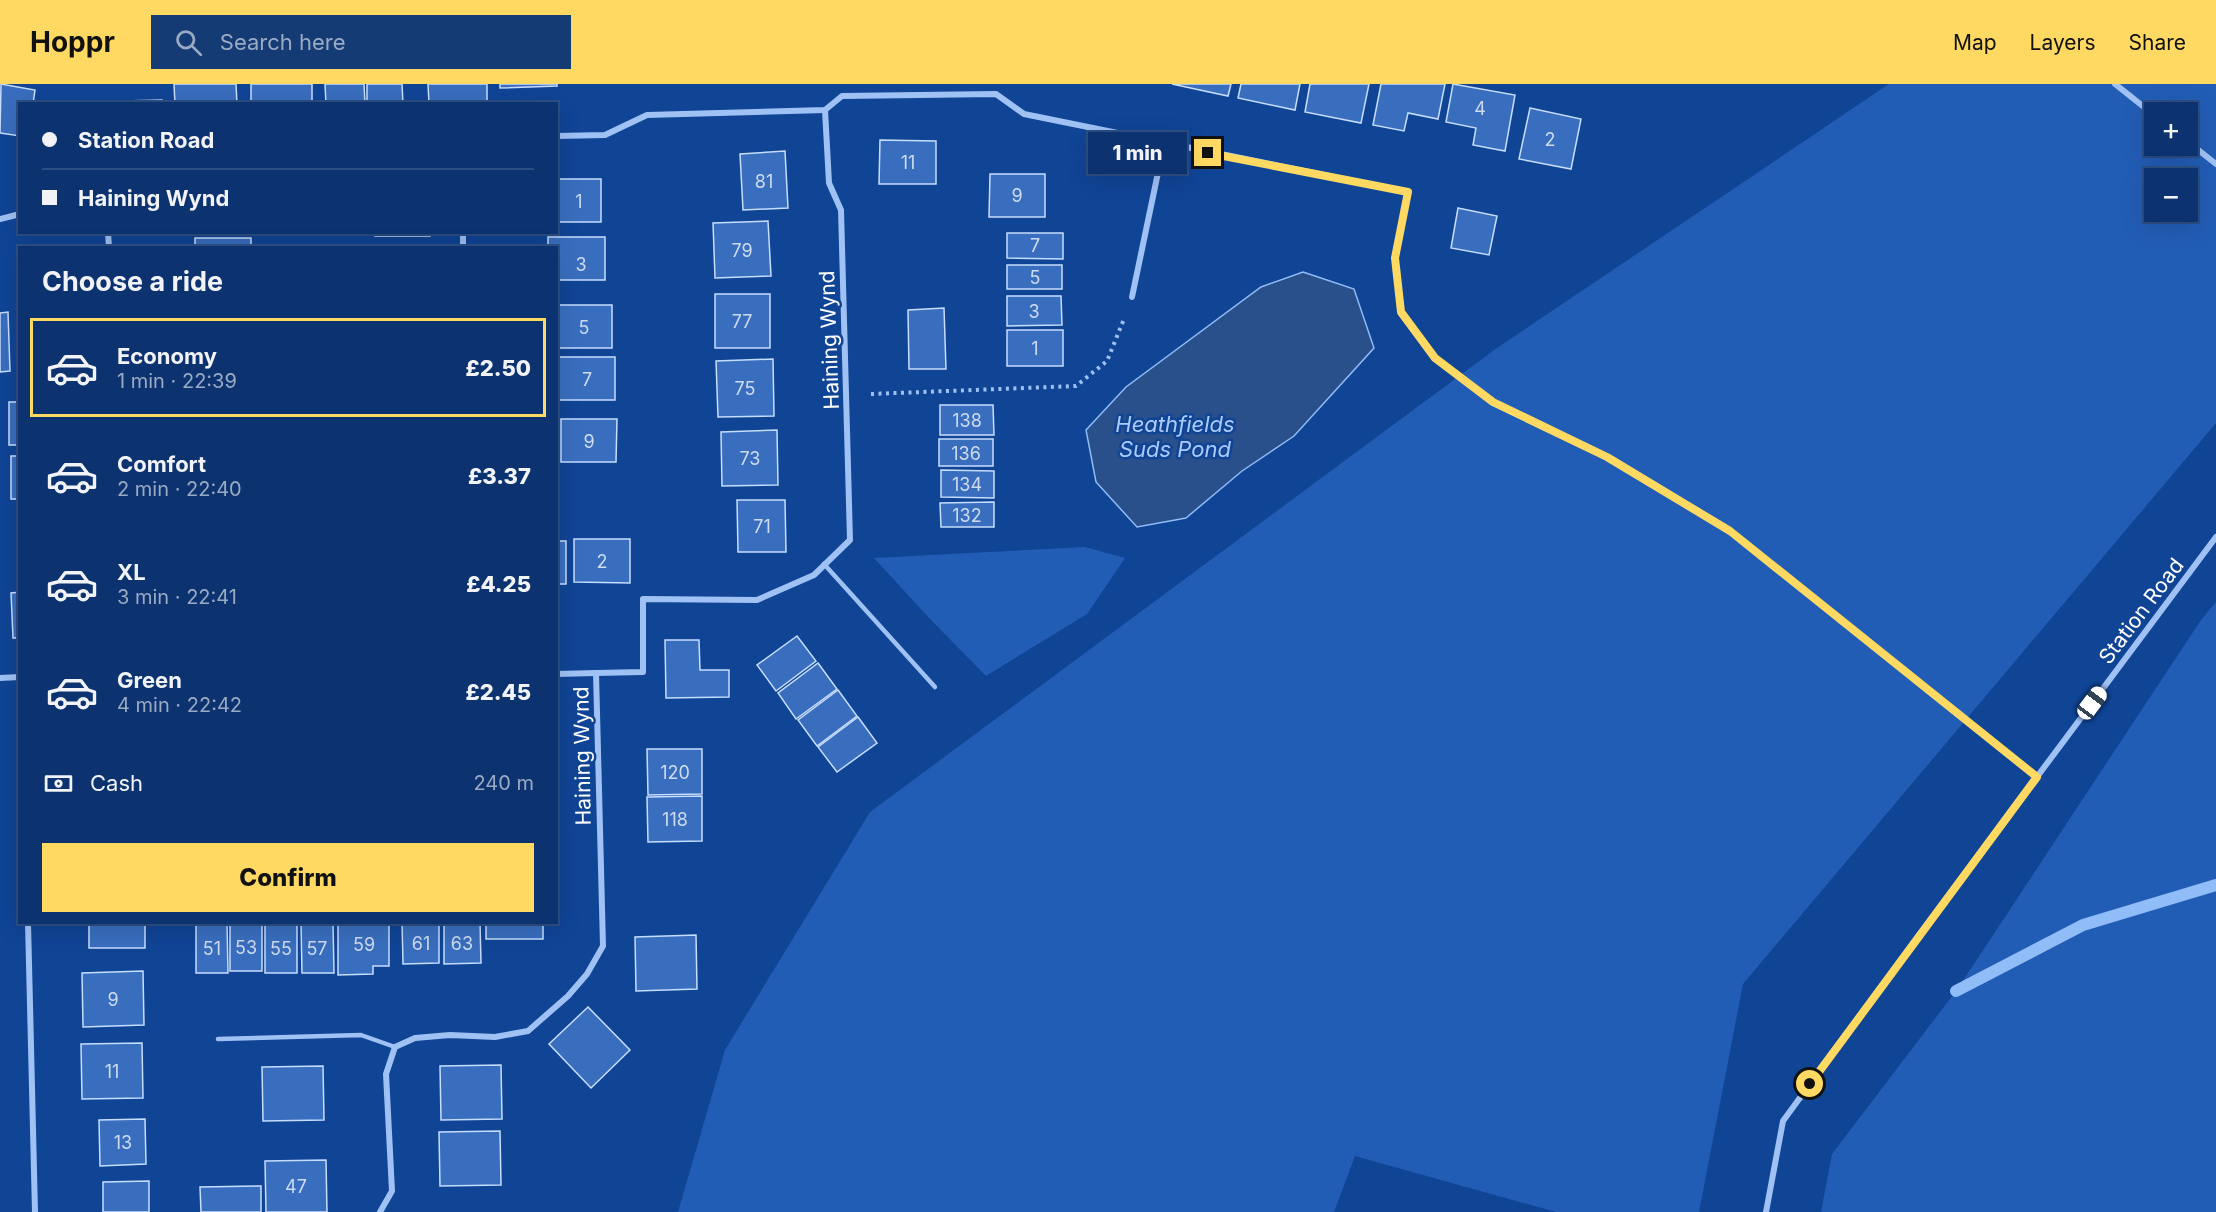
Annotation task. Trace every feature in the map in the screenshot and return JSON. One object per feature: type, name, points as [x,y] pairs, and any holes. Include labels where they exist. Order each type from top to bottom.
[{"type":"street","points":[[2115,84],[2144,107]]},
{"type":"street","points":[[558,136],[605,135],[647,115],[825,110],[842,96],[996,94],[1024,114],[1408,192],[1395,258],[1401,312],[1435,358],[1493,402],[1607,457],[1730,531],[2037,777]]},
{"type":"street","name":"Haining Wynd","points":[[395,1047],[415,1038],[450,1035],[495,1037],[528,1031],[568,996],[587,974],[603,946],[596,673],[643,672],[643,599],[757,600],[813,574],[850,540],[841,210],[829,183],[825,110]]},
{"type":"street","points":[[1132,297],[1164,144]]},
{"type":"street","points":[[2198,150],[2216,164]]},
{"type":"street","points":[[0,219],[18,214]]},
{"type":"street","name":"Station Road","points":[[1766,1212],[1783,1121],[1918,935],[2216,537]]},
{"type":"street","points":[[558,674],[596,673]]},
{"type":"street","points":[[0,678],[18,677]]},
{"type":"street","points":[[28,924],[35,1212]]},
{"type":"street","points":[[380,1212],[392,1191],[386,1074],[395,1047]]},
{"type":"lane","points":[[824,564],[935,687]]},
{"type":"lane","points":[[218,1039],[361,1035],[395,1047]]},
{"type":"path","points":[[847,395],[1076,386],[1107,361],[1132,297]]},
{"type":"shaded area","points":[[1889,84],[2216,84],[2216,423],[1743,984],[1699,1212],[1556,1212],[1355,1156],[1334,1212],[678,1212],[725,1050],[870,812],[1497,348]]},
{"type":"shaded area","points":[[1085,547],[1125,558],[1087,614],[986,676],[874,558]]},
{"type":"shaded area","points":[[2216,602],[2216,1212],[1821,1212],[1832,1154],[1956,991],[2201,620]]},
{"type":"water","name":"Heathfields Suds Pond","points":[[1303,272],[1354,289],[1374,348],[1294,436],[1242,471],[1186,518],[1137,527],[1096,482],[1086,430],[1126,387],[1261,287]]},
{"type":"building","points":[[1,84],[35,90],[33,102],[18,102],[18,136],[0,133]]},
{"type":"building","points":[[174,84],[236,84],[237,102],[175,102]]},
{"type":"building","points":[[251,84],[312,84],[312,102],[251,102]]},
{"type":"building","points":[[325,84],[364,84],[365,102],[326,102]]},
{"type":"building","points":[[367,84],[402,84],[403,102],[367,102]]},
{"type":"building","points":[[428,84],[487,84],[487,102],[429,102]]},
{"type":"building","points":[[500,84],[557,84],[557,86],[500,88]]},
{"type":"building","points":[[1172,84],[1231,84],[1228,96]]},
{"type":"building","points":[[1241,84],[1300,84],[1295,110],[1238,98]]},
{"type":"building","points":[[1310,84],[1369,84],[1361,123],[1305,112]]},
{"type":"building","points":[[1381,84],[1445,84],[1438,119],[1408,113],[1404,131],[1373,125]]},
{"type":"building","points":[[1453,84],[1515,95],[1505,151],[1473,145],[1476,128],[1446,122]]},
{"type":"building","points":[[162,100],[162,102],[122,102]]},
{"type":"building","points":[[1530,108],[1581,119],[1571,169],[1519,159]]},
{"type":"building","points":[[880,140],[936,141],[936,184],[879,184]]},
{"type":"building","points":[[785,151],[788,208],[743,210],[740,154]]},
{"type":"building","points":[[990,174],[1045,174],[1045,217],[989,217]]},
{"type":"building","points":[[558,179],[601,179],[601,222],[558,222]]},
{"type":"building","points":[[1458,208],[1497,216],[1489,255],[1451,248]]},
{"type":"building","points":[[768,221],[771,276],[715,278],[713,223]]},
{"type":"building","points":[[1007,233],[1063,233],[1063,259],[1007,258]]},
{"type":"building","points":[[375,234],[430,234],[430,236],[375,236]]},
{"type":"building","points":[[548,237],[605,237],[605,280],[558,280],[558,246],[548,246]]},
{"type":"building","points":[[195,238],[251,238],[251,246],[195,246]]},
{"type":"building","points":[[1007,265],[1062,265],[1062,289],[1007,289]]},
{"type":"building","points":[[715,294],[770,294],[770,348],[715,348]]},
{"type":"building","points":[[1007,296],[1061,296],[1062,325],[1007,326]]},
{"type":"building","points":[[558,305],[612,305],[612,348],[558,348]]},
{"type":"building","points":[[944,308],[946,369],[909,369],[908,310]]},
{"type":"building","points":[[8,312],[10,371],[0,372],[0,313]]},
{"type":"building","points":[[1007,330],[1063,330],[1063,366],[1007,366]]},
{"type":"building","points":[[559,357],[615,357],[615,400],[559,400]]},
{"type":"building","points":[[773,359],[774,416],[718,417],[716,361]]},
{"type":"building","points":[[9,402],[18,402],[18,445],[9,445]]},
{"type":"building","points":[[940,405],[993,405],[994,435],[940,435]]},
{"type":"building","points":[[561,419],[617,419],[616,462],[561,462]]},
{"type":"building","points":[[777,430],[778,485],[722,486],[721,432]]},
{"type":"building","points":[[939,439],[993,439],[993,466],[939,466]]},
{"type":"building","points":[[11,456],[18,456],[18,499],[11,499]]},
{"type":"building","points":[[941,470],[994,471],[994,498],[941,497]]},
{"type":"building","points":[[737,500],[785,500],[786,552],[738,552]]},
{"type":"building","points":[[994,502],[994,527],[941,527],[940,503]]},
{"type":"building","points":[[574,539],[630,539],[630,583],[574,582]]},
{"type":"building","points":[[558,541],[566,541],[566,584],[558,584]]},
{"type":"building","points":[[18,592],[18,638],[13,638],[11,593]]},
{"type":"building","points":[[797,636],[816,661],[776,691],[757,665]]},
{"type":"building","points":[[665,640],[699,640],[700,670],[729,670],[729,697],[666,698]]},
{"type":"building","points":[[818,663],[837,689],[796,719],[778,693]]},
{"type":"building","points":[[838,690],[857,716],[817,746],[798,720]]},
{"type":"building","points":[[858,717],[877,743],[837,772],[818,747]]},
{"type":"building","points":[[647,749],[702,749],[702,794],[648,795]]},
{"type":"building","points":[[702,796],[702,841],[648,842],[647,797]]},
{"type":"building","points":[[89,924],[145,924],[145,948],[89,948]]},
{"type":"building","points":[[196,924],[227,924],[228,973],[196,973]]},
{"type":"building","points":[[230,924],[262,924],[262,971],[230,971]]},
{"type":"building","points":[[265,924],[297,924],[297,973],[265,973]]},
{"type":"building","points":[[301,924],[333,924],[334,973],[302,973]]},
{"type":"building","points":[[338,924],[389,924],[389,966],[373,966],[373,974],[338,975]]},
{"type":"building","points":[[402,924],[439,924],[439,963],[403,964]]},
{"type":"building","points":[[444,924],[480,924],[481,963],[444,964]]},
{"type":"building","points":[[486,924],[543,924],[543,939],[486,939]]},
{"type":"building","points":[[696,935],[697,989],[636,991],[635,937]]},
{"type":"building","points":[[143,971],[144,1025],[83,1027],[82,973]]},
{"type":"building","points":[[588,1007],[630,1050],[591,1088],[549,1044]]},
{"type":"building","points":[[142,1043],[143,1098],[82,1099],[81,1044]]},
{"type":"building","points":[[501,1065],[502,1119],[441,1120],[440,1066]]},
{"type":"building","points":[[323,1066],[324,1120],[263,1121],[262,1067]]},
{"type":"building","points":[[145,1119],[146,1164],[100,1166],[99,1120]]},
{"type":"building","points":[[500,1131],[501,1185],[440,1186],[439,1132]]},
{"type":"building","points":[[326,1160],[327,1212],[266,1212],[265,1161]]},
{"type":"building","points":[[149,1181],[149,1212],[103,1212],[103,1182]]},
{"type":"building","points":[[261,1186],[261,1212],[201,1212],[200,1187]]},
{"type":"waterway","points":[[1956,991],[2083,925],[2216,885]]},
{"type":"route","points":[[1208,153],[1408,192],[1395,258],[1401,312],[1435,358],[1493,402],[1607,457],[1730,531],[2037,777],[1810,1084]]}]
